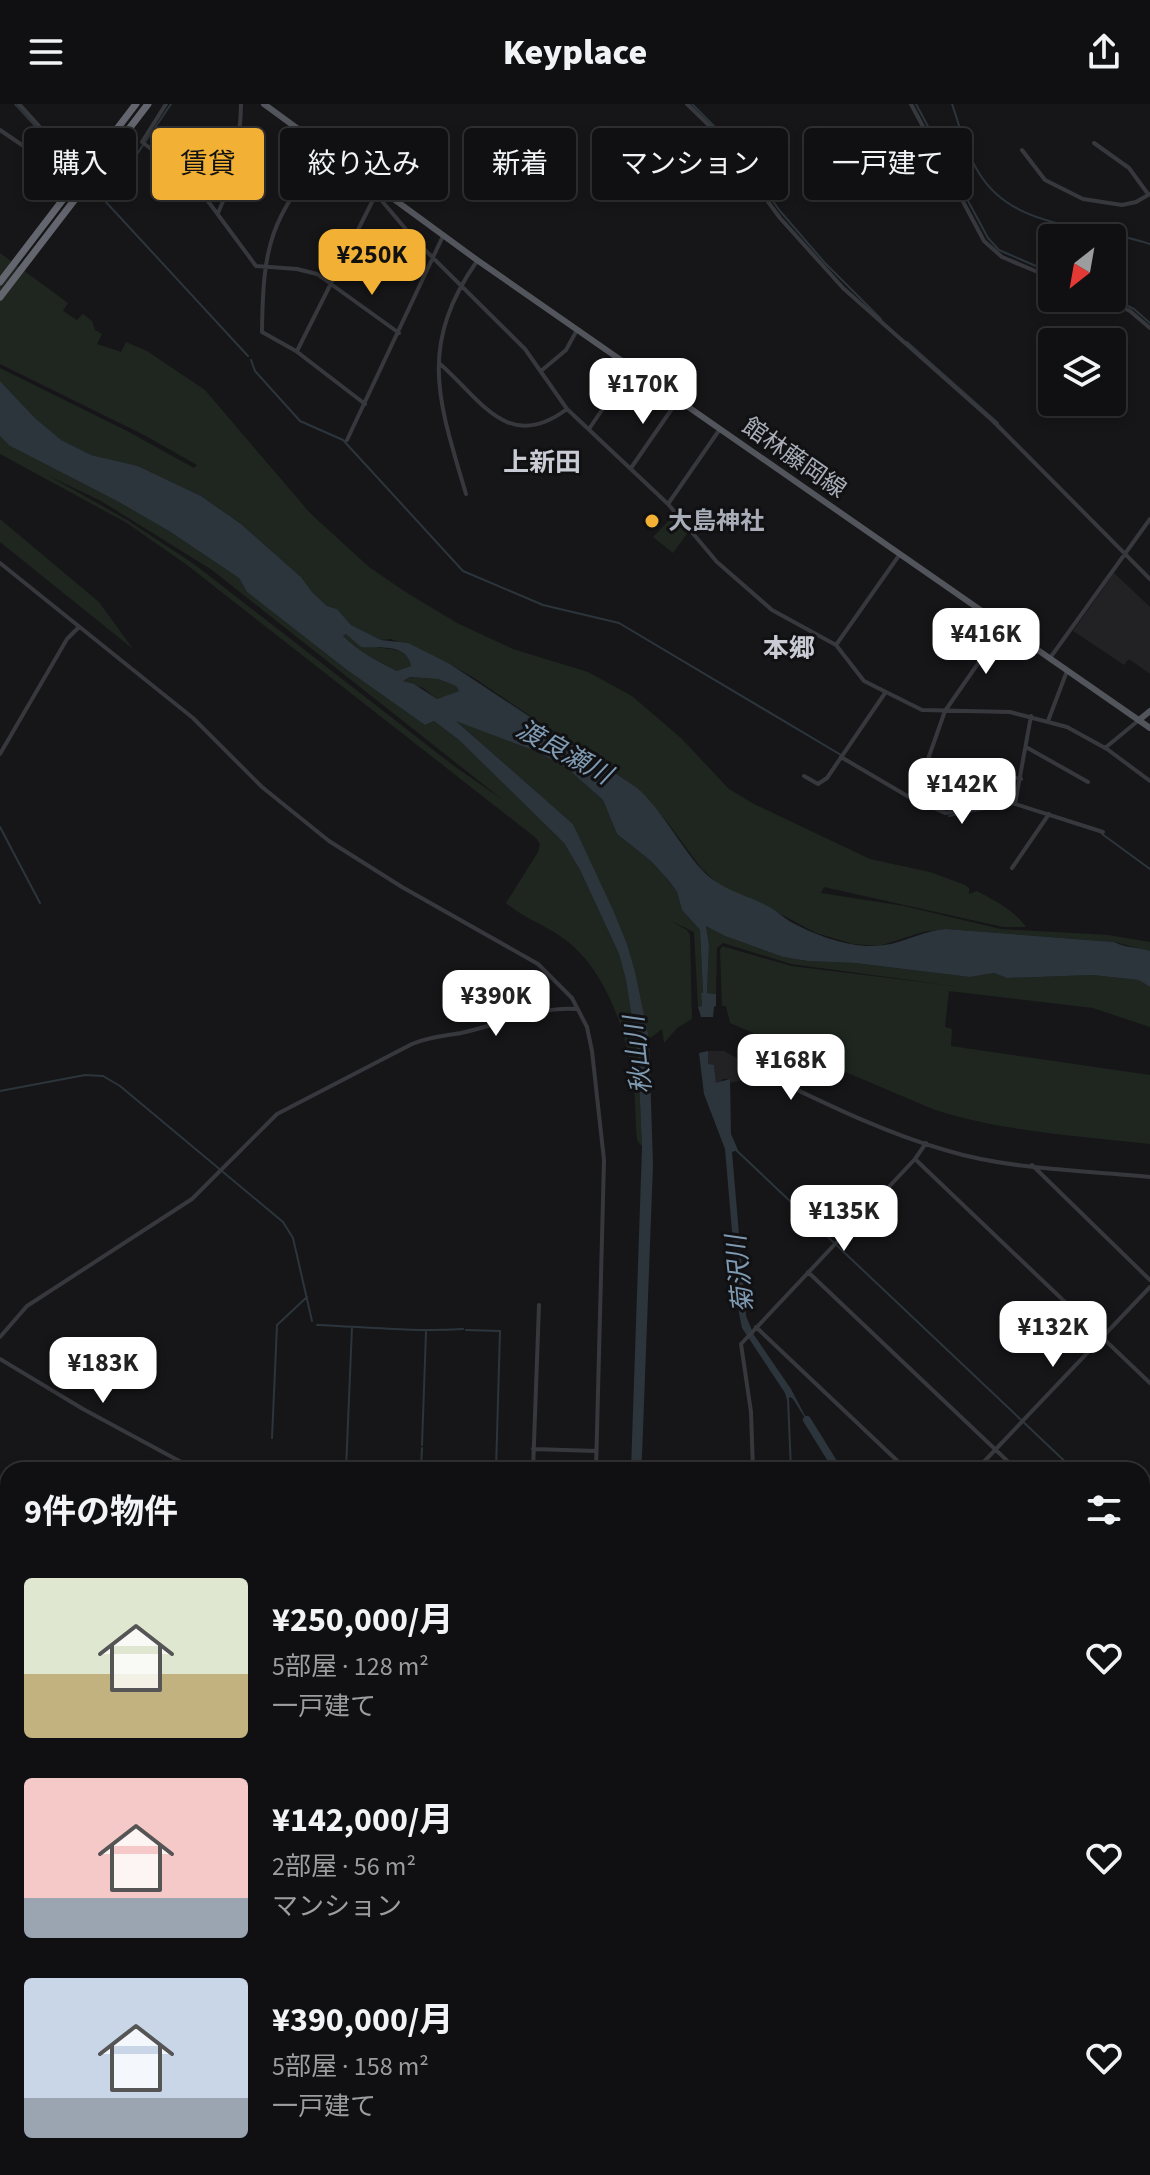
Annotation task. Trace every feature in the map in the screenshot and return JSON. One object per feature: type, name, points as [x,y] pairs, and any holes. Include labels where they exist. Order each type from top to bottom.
[{"type":"highway","points":[[0,282],[136,104]]},
{"type":"highway","points":[[0,297],[148,104]]},
{"type":"main road","name":"館林藤岡線","points":[[264,104],[296,128]]},
{"type":"main road","name":"館林藤岡線","points":[[390,200],[1150,728]]},
{"type":"main road","points":[[1139,720],[1150,711]]},
{"type":"street","points":[[19,104],[40,128]]},
{"type":"street","points":[[166,104],[142,142],[189,178],[256,266],[304,269],[330,281],[399,333]]},
{"type":"street","points":[[218,213],[236,145],[241,104]]},
{"type":"street","points":[[687,104],[719,135],[780,218],[843,288],[993,421],[1150,579]]},
{"type":"street","points":[[911,104],[984,241],[1002,257],[1038,272]]},
{"type":"street","points":[[0,130],[24,146]]},
{"type":"street","points":[[1022,150],[1045,180],[1083,199],[1122,205],[1150,195],[1129,168],[1094,143]]},
{"type":"street","points":[[289,200],[276,222],[264,267],[262,332],[296,351],[365,404]]},
{"type":"street","points":[[296,351],[374,200]]},
{"type":"street","points":[[385,200],[432,256],[525,349],[567,409],[668,504],[717,562],[768,607],[836,645],[860,677],[922,710],[997,711],[1031,716],[1067,727],[1105,748],[1150,781]]},
{"type":"street","points":[[347,440],[443,236]]},
{"type":"street","points":[[466,494],[443,411],[437,362],[441,338],[461,284],[477,260]]},
{"type":"street","points":[[1126,309],[1150,328]]},
{"type":"street","points":[[541,371],[566,350],[577,330]]},
{"type":"street","points":[[437,362],[504,423],[545,423],[567,409]]},
{"type":"street","points":[[589,429],[631,367]]},
{"type":"street","points":[[631,468],[678,400]]},
{"type":"street","points":[[668,504],[720,429]]},
{"type":"street","points":[[1050,658],[1150,519]]},
{"type":"street","points":[[836,645],[900,554]]},
{"type":"street","points":[[0,563],[193,718],[262,787],[329,841],[402,887],[538,964],[565,989],[587,1027],[604,1160],[596,1462]]},
{"type":"street","points":[[909,797],[928,759],[945,711],[1004,626]]},
{"type":"street","points":[[0,754],[67,639],[79,627]]},
{"type":"street","points":[[1048,721],[1067,671]]},
{"type":"street","points":[[804,776],[818,784],[827,778],[886,693]]},
{"type":"street","points":[[1015,804],[1031,716]]},
{"type":"street","points":[[1105,748],[1139,720]]},
{"type":"street","points":[[1026,747],[1088,782]]},
{"type":"street","points":[[841,757],[909,797],[949,813],[1004,803],[1015,804],[1103,832]]},
{"type":"street","points":[[928,759],[1021,779]]},
{"type":"street","points":[[1012,868],[1050,814]]},
{"type":"street","points":[[0,1337],[27,1306],[192,1199],[277,1114],[432,1036],[459,1033],[526,1015],[577,1009]]},
{"type":"street","points":[[743,1064],[853,1115],[953,1152],[1032,1165],[1150,1177]]},
{"type":"street","points":[[753,1462],[751,1412],[741,1350],[744,1340],[915,1159],[926,1143]]},
{"type":"street","points":[[915,1159],[1150,1383]]},
{"type":"street","points":[[1032,1165],[1150,1280]]},
{"type":"street","points":[[808,1272],[1008,1462]]},
{"type":"street","points":[[984,1462],[1150,1287]]},
{"type":"street","points":[[533,1462],[539,1305]]},
{"type":"street","points":[[755,1328],[898,1462]]},
{"type":"street","points":[[0,1359],[83,1409],[181,1462]]},
{"type":"street","points":[[533,1449],[596,1451]]},
{"type":"shaded area","points":[[0,253],[68,303],[63,311],[77,320],[83,314],[92,321],[95,330],[102,334],[97,344],[121,352],[126,342],[147,351],[205,390],[310,513],[369,567],[404,591],[457,623],[513,649],[588,672],[632,696],[681,738],[729,789],[754,804],[870,859],[930,872],[965,885],[969,888],[969,894],[977,891],[990,898],[1010,911],[1026,927],[1003,927],[824,887],[821,893],[904,906],[1001,929],[1108,935],[1150,942],[1150,951],[1114,942],[946,929],[923,932],[879,946],[853,944],[816,933],[719,885],[701,868],[668,823],[636,787],[450,664],[391,639],[381,640],[351,625],[241,524],[201,496],[138,466],[91,455],[60,440],[0,381],[0,368],[194,468],[197,465],[144,435],[0,364]]},
{"type":"shaded area","points":[[0,436],[10,446],[169,531],[239,578],[247,592],[347,670],[425,725],[434,721],[459,740],[564,843],[619,954],[626,980],[638,1057],[642,1147],[637,1140],[634,1087],[626,1044],[606,990],[573,946],[506,903],[538,852],[540,844],[536,838],[187,565],[127,523],[0,454]],"holes":[[[49,476],[101,501],[212,570],[503,800],[454,766],[194,564],[127,520]]]},
{"type":"shaded area","points":[[675,514],[689,531],[673,553],[653,537]]},
{"type":"shaded area","points":[[0,519],[99,602],[133,649],[0,542]]},
{"type":"shaded area","points":[[1114,573],[1150,607],[1150,674],[1129,659],[1124,665],[1073,631]]},
{"type":"shaded area","points":[[347,634],[372,646],[401,652],[409,659],[411,666],[397,671],[359,651],[342,636]]},
{"type":"shaded area","points":[[410,677],[438,679],[456,686],[459,691],[437,699],[423,688],[403,681]]},
{"type":"shaded area","points":[[454,719],[538,752],[568,769],[603,800],[617,834],[652,862],[677,892],[682,910],[700,930],[702,1006],[698,1007],[694,932],[669,920],[690,935],[692,1019],[677,1028],[664,1043],[662,1029],[649,1039],[627,944],[573,824]]},
{"type":"shaded area","points":[[706,925],[725,936],[783,957],[808,961],[855,963],[970,977],[994,973],[1007,978],[1092,975],[1140,980],[1150,987],[1150,1027],[1093,1008],[949,991],[945,1027],[952,1029],[951,1046],[1150,1075],[1150,1144],[1015,1128],[935,1110],[730,1023],[726,1006],[722,1006],[722,946],[791,966],[954,986],[791,964],[723,943],[717,948],[716,994],[707,993],[709,945]]},
{"type":"shaded area","points":[[708,1051],[724,1051],[743,1061],[740,1070],[744,1080],[730,1083],[730,1079],[722,1079],[722,1083],[716,1083],[714,1065],[708,1065]]},
{"type":"water","points":[[0,381],[61,440],[91,455],[138,466],[201,496],[241,524],[351,625],[381,640],[408,643],[450,664],[636,787],[709,876],[800,927],[831,939],[864,946],[892,944],[946,929],[1114,942],[1150,951],[1150,987],[1139,980],[1092,975],[1007,978],[994,973],[970,977],[855,963],[808,961],[783,957],[706,926],[709,945],[707,993],[716,994],[716,1006],[713,1017],[701,1017],[698,1007],[702,1006],[703,993],[700,930],[682,910],[677,892],[670,882],[652,862],[617,834],[603,800],[568,769],[538,752],[456,721],[573,824],[613,910],[635,972],[649,1039],[653,1165],[641,1462],[631,1462],[642,1147],[638,1057],[619,954],[564,843],[459,740],[434,721],[425,725],[347,670],[247,592],[239,578],[117,501],[10,446],[0,436]],"holes":[[[346,634],[361,647],[398,650],[404,653],[411,666],[397,671],[375,660],[343,636]],[[410,677],[438,679],[456,686],[459,691],[437,699],[414,684],[403,681]]]},
{"type":"water","points":[[708,1051],[708,1064],[714,1065],[716,1083],[730,1079],[731,1134],[738,1150],[732,1152],[746,1316],[754,1335],[791,1389],[812,1429],[793,1399],[790,1397],[787,1400],[742,1328],[725,1149],[704,1094],[699,1053]]},
{"type":"waterway","points":[[15,104],[37,128]]},
{"type":"waterway","points":[[136,156],[171,104]]},
{"type":"waterway","points":[[692,104],[731,143],[780,211],[825,263],[881,319]]},
{"type":"waterway","points":[[916,104],[988,238],[999,250],[1038,267]]},
{"type":"waterway","points":[[952,104],[974,165],[994,192],[1012,206],[1056,223],[1150,244]]},
{"type":"waterway","points":[[105,201],[248,356]]},
{"type":"waterway","points":[[1126,305],[1150,323]]},
{"type":"waterway","points":[[907,342],[998,423]]},
{"type":"waterway","points":[[251,360],[255,371],[300,421],[343,440],[463,571],[543,605],[619,623],[841,755]]},
{"type":"waterway","points":[[913,796],[945,810]]},
{"type":"waterway","points":[[949,816],[989,808]]},
{"type":"waterway","points":[[0,827],[40,903]]},
{"type":"waterway","points":[[1102,834],[1150,869]]},
{"type":"waterway","points":[[0,1091],[85,1075],[103,1076],[120,1086],[283,1222],[293,1238],[312,1321]]},
{"type":"waterway","points":[[735,1149],[1066,1462]]},
{"type":"waterway","points":[[272,1438],[277,1325],[307,1297]]},
{"type":"waterway","points":[[317,1325],[408,1330],[463,1329]]},
{"type":"waterway","points":[[346,1462],[352,1327]]},
{"type":"waterway","points":[[466,1330],[500,1331],[496,1462]]},
{"type":"waterway","points":[[422,1445],[426,1332]]},
{"type":"waterway","points":[[788,1399],[791,1462]]},
{"type":"waterway","name":"菊沢川","points":[[807,1420],[833,1462]]},
{"type":"waterway","points":[[421,1462],[422,1448]]},
{"type":"place","name":"大島神社","points":[[652,521]]},
{"type":"district","name":"上新田","points":[[542,462]]},
{"type":"district","name":"本郷","points":[[789,648]]},
{"type":"water label","name":"渡良瀬川","points":[[564,752]]},
{"type":"water label","name":"秋山川","points":[[638,1055]]}]
